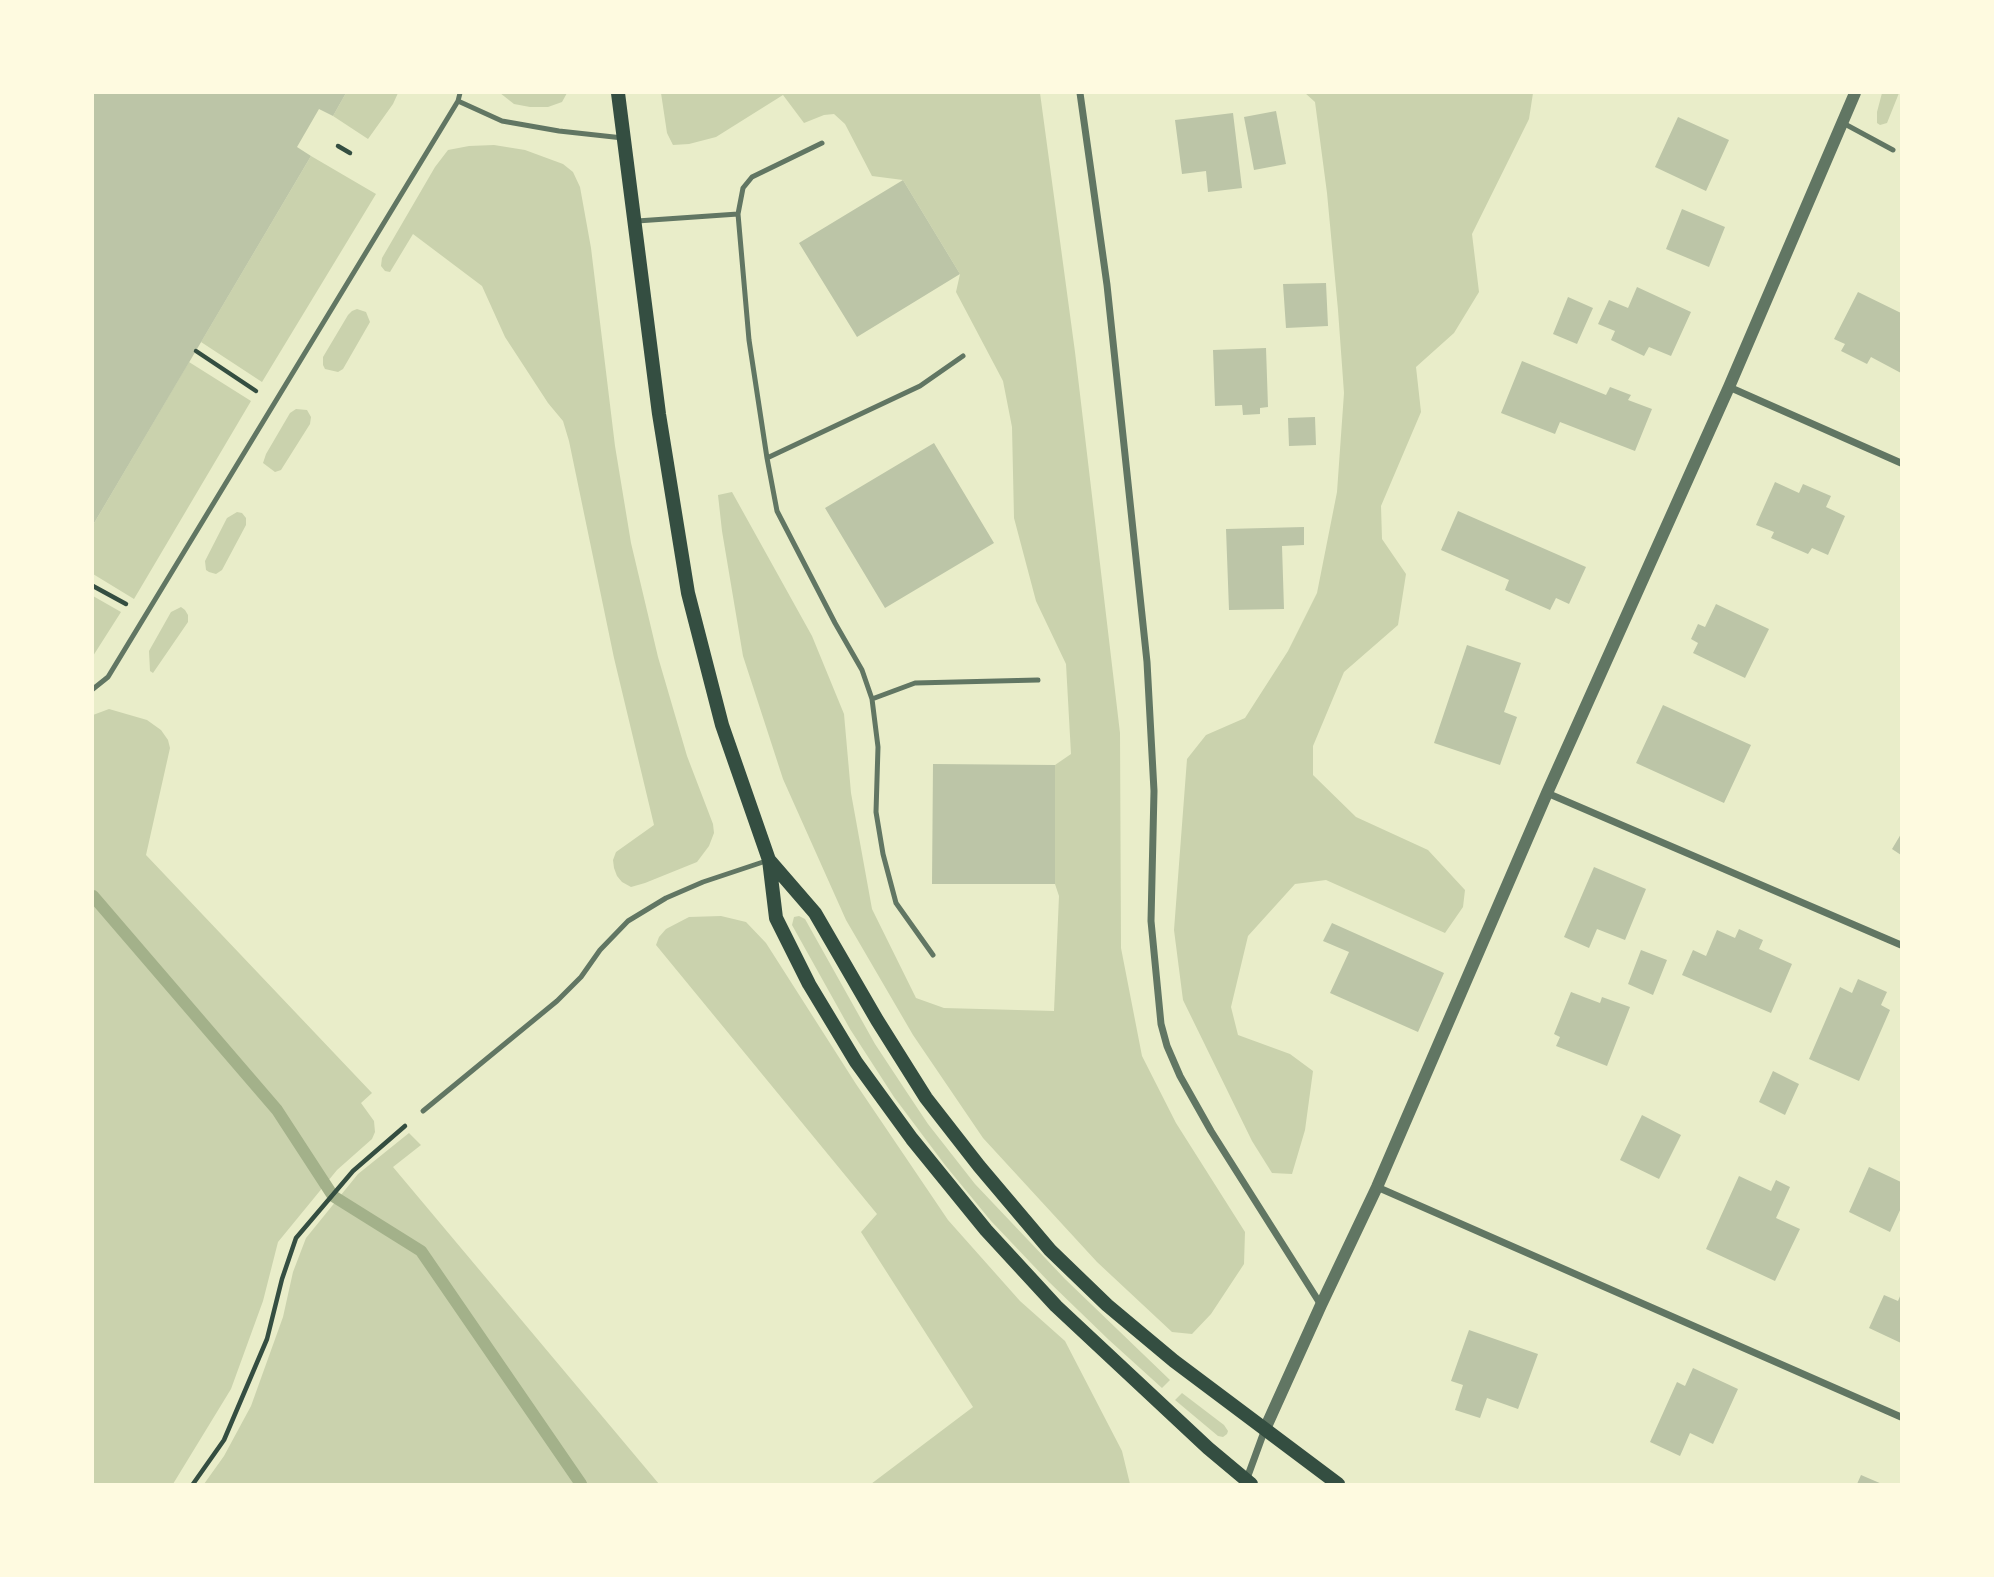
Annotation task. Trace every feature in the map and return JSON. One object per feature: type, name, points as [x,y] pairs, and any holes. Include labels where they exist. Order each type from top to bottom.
[{"type":"main road","points":[[618,93],[659,414],[688,593],[722,725],[769,860],[776,918],[808,984],[856,1062],[912,1139],[986,1230],[1056,1306],[1247,1483]]},
{"type":"main road","points":[[769,860],[815,913],[926,1098],[1050,1250],[1107,1305],[1165,1353],[1338,1484]]},
{"type":"street","points":[[1080,93],[1107,285],[1147,662],[1153,778],[1151,921],[1161,1024],[1180,1076],[1204,1120],[1321,1305]]},
{"type":"street","points":[[1247,1483],[1265,1429],[1377,1187],[1548,793],[1729,387],[1855,93]]},
{"type":"street","points":[[1729,387],[1901,463]]},
{"type":"street","points":[[1548,793],[1901,945]]},
{"type":"street","points":[[1377,1187],[1901,1417]]},
{"type":"lane","points":[[93,689],[108,677],[460,93]]},
{"type":"lane","points":[[458,100],[502,121],[623,138]]},
{"type":"lane","points":[[1843,123],[1893,149]]},
{"type":"lane","points":[[822,143],[752,177],[743,188],[738,214],[748,340],[778,511],[862,670],[872,699],[878,747],[876,812],[883,854],[896,903],[933,955]]},
{"type":"lane","points":[[635,221],[738,214]]},
{"type":"lane","points":[[767,457],[920,386],[963,356]]},
{"type":"lane","points":[[872,699],[915,683],[1038,680]]},
{"type":"lane","points":[[423,1111],[557,1001],[628,921],[666,898],[769,860]]},
{"type":"path","points":[[338,146],[350,153]]},
{"type":"path","points":[[196,351],[274,402]]},
{"type":"path","points":[[93,586],[146,615]]},
{"type":"path","points":[[193,1484],[223,1440],[267,1339],[282,1279],[296,1238],[354,1171],[423,1111]]},
{"type":"green space","points":[[346,93],[398,93],[368,139],[333,116]]},
{"type":"green space","points":[[500,93],[567,93],[562,102],[548,107],[530,107],[514,104]]},
{"type":"green space","points":[[661,93],[1040,93],[1075,352],[1120,733],[1121,948],[1142,1056],[1176,1123],[1245,1232],[1244,1264],[1211,1314],[1192,1334],[1172,1332],[1097,1262],[983,1138],[913,1035],[846,920],[783,779],[743,656],[718,495],[732,492],[812,636],[844,714],[851,793],[872,909],[916,998],[944,1008],[1054,1011],[1059,896],[1055,884],[1055,765],[1071,754],[1066,664],[1036,601],[1014,518],[1012,427],[1003,381],[956,292],[960,274],[903,180],[872,176],[845,124],[834,114],[804,123],[783,95],[716,137],[673,145],[667,133]]},
{"type":"green space","points":[[1305,93],[1533,93],[1529,119],[1472,234],[1479,292],[1454,333],[1416,367],[1421,412],[1381,506],[1382,539],[1406,574],[1398,625],[1344,672],[1313,746],[1313,775],[1356,817],[1428,850],[1465,890],[1463,907],[1445,933],[1326,880],[1295,884],[1248,936],[1231,1007],[1238,1035],[1290,1054],[1313,1071],[1305,1130],[1292,1174],[1272,1173],[1252,1141],[1183,1000],[1174,930],[1187,759],[1206,735],[1245,718],[1288,651],[1317,593],[1337,492],[1344,393],[1338,310],[1315,102]]},
{"type":"green space","points":[[1882,93],[1899,93],[1887,123],[1880,125],[1877,123],[1877,112]]},
{"type":"green space","points":[[494,145],[525,150],[563,164],[573,172],[580,187],[591,248],[615,446],[631,543],[658,657],[687,756],[713,824],[714,833],[709,846],[697,862],[631,887],[617,876],[613,860],[616,852],[654,825],[614,658],[563,421],[548,403],[505,337],[482,286],[413,234],[390,272],[381,266],[382,258],[435,167],[448,150]]},
{"type":"green space","points":[[311,156],[376,194],[262,382],[201,342]]},
{"type":"green space","points":[[357,309],[366,312],[370,322],[343,369],[338,372],[325,369],[323,357],[348,315]]},
{"type":"green space","points":[[189,362],[251,401],[134,599],[93,574],[93,525]]},
{"type":"green space","points":[[296,409],[307,410],[311,417],[310,424],[281,470],[275,472],[263,463],[266,454],[290,413]]},
{"type":"green space","points":[[237,512],[246,518],[246,525],[222,570],[216,574],[209,572],[206,570],[205,561],[227,518]]},
{"type":"green space","points":[[93,596],[121,612],[93,656]]},
{"type":"green space","points":[[181,607],[188,615],[188,622],[153,673],[150,671],[149,651],[171,612]]},
{"type":"green space","points":[[109,709],[147,720],[161,730],[168,740],[170,748],[146,855],[372,1093],[361,1103],[374,1121],[375,1132],[372,1139],[337,1170],[278,1242],[263,1301],[231,1389],[173,1484],[93,1484],[93,715]]},
{"type":"green space","points":[[721,916],[746,922],[766,943],[856,1084],[948,1220],[1020,1301],[1065,1341],[1122,1451],[1130,1484],[871,1484],[973,1407],[861,1232],[877,1214],[656,945],[666,929],[689,917]]},
{"type":"green space","points":[[794,917],[805,919],[875,1044],[928,1124],[975,1184],[1065,1279],[1170,1380],[1162,1388],[1049,1282],[991,1221],[945,1165],[894,1097],[850,1029],[792,925]]},
{"type":"green space","points":[[409,1133],[421,1145],[393,1167],[659,1484],[204,1484],[224,1456],[251,1406],[283,1317],[293,1272],[306,1238],[358,1174]]},
{"type":"green space","points":[[1182,1393],[1224,1425],[1227,1434],[1218,1436],[1175,1400]]},
{"type":"building","points":[[93,93],[346,93],[333,116],[319,109],[297,147],[311,156],[93,525]]},
{"type":"building","points":[[1276,111],[1286,164],[1254,170],[1244,117]]},
{"type":"building","points":[[1233,113],[1242,188],[1208,192],[1206,171],[1182,174],[1175,120]]},
{"type":"building","points":[[1678,117],[1729,140],[1706,191],[1655,167]]},
{"type":"building","points":[[903,180],[960,274],[857,337],[799,243]]},
{"type":"building","points":[[1682,209],[1725,227],[1709,267],[1666,249]]},
{"type":"building","points":[[1326,283],[1328,326],[1286,328],[1283,284]]},
{"type":"building","points":[[1637,287],[1691,312],[1671,356],[1649,347],[1644,356],[1611,340],[1615,331],[1598,324],[1609,300],[1628,308]]},
{"type":"building","points":[[1858,292],[1901,313],[1901,373],[1871,357],[1867,364],[1841,351],[1845,344],[1834,339]]},
{"type":"building","points":[[1568,297],[1593,308],[1577,344],[1553,334]]},
{"type":"building","points":[[1266,348],[1268,407],[1260,408],[1260,414],[1243,415],[1242,405],[1215,406],[1213,350]]},
{"type":"building","points":[[1522,361],[1606,395],[1610,387],[1631,395],[1628,400],[1652,409],[1635,451],[1560,422],[1555,434],[1501,413]]},
{"type":"building","points":[[1315,417],[1316,445],[1289,446],[1288,418]]},
{"type":"building","points":[[934,443],[994,543],[885,608],[825,508]]},
{"type":"building","points":[[1775,482],[1799,493],[1803,484],[1831,496],[1826,507],[1845,516],[1828,555],[1812,548],[1808,554],[1771,538],[1774,532],[1756,525]]},
{"type":"building","points":[[1458,511],[1586,567],[1569,604],[1556,598],[1550,610],[1505,590],[1509,580],[1441,550]]},
{"type":"building","points":[[1304,527],[1304,545],[1282,546],[1284,609],[1229,610],[1226,529]]},
{"type":"building","points":[[1716,604],[1769,629],[1745,678],[1693,653],[1698,643],[1691,639],[1698,624],[1705,627]]},
{"type":"building","points":[[1467,645],[1521,663],[1504,712],[1517,717],[1500,765],[1434,743]]},
{"type":"building","points":[[1663,705],[1751,745],[1724,803],[1636,763]]},
{"type":"building","points":[[933,764],[1055,765],[1055,884],[932,884]]},
{"type":"building","points":[[1901,834],[1901,855],[1892,849]]},
{"type":"building","points":[[1594,867],[1646,889],[1625,940],[1597,929],[1589,948],[1564,937]]},
{"type":"building","points":[[1332,923],[1444,973],[1418,1032],[1330,993],[1349,952],[1323,941]]},
{"type":"building","points":[[1739,929],[1763,940],[1759,949],[1792,964],[1771,1013],[1682,975],[1693,950],[1706,956],[1717,930],[1735,938]]},
{"type":"building","points":[[1641,950],[1667,960],[1653,995],[1628,984]]},
{"type":"building","points":[[1858,979],[1887,992],[1881,1005],[1890,1010],[1859,1081],[1809,1059],[1840,987],[1852,993]]},
{"type":"building","points":[[1571,992],[1600,1003],[1602,997],[1630,1007],[1607,1066],[1556,1046],[1560,1037],[1554,1034]]},
{"type":"building","points":[[1773,1071],[1799,1084],[1785,1115],[1759,1102]]},
{"type":"building","points":[[1642,1115],[1681,1135],[1659,1179],[1620,1160]]},
{"type":"building","points":[[1869,1167],[1901,1182],[1901,1208],[1890,1232],[1849,1212]]},
{"type":"building","points":[[1739,1176],[1771,1191],[1776,1180],[1790,1187],[1776,1218],[1800,1229],[1775,1281],[1706,1249]]},
{"type":"building","points":[[1901,1294],[1901,1343],[1869,1328],[1884,1295],[1898,1301]]},
{"type":"building","points":[[1469,1330],[1538,1354],[1518,1409],[1487,1398],[1480,1418],[1455,1410],[1463,1385],[1451,1381]]},
{"type":"building","points":[[1693,1368],[1738,1389],[1713,1444],[1690,1433],[1680,1456],[1650,1442],[1677,1382],[1685,1386]]},
{"type":"building","points":[[1861,1475],[1882,1484],[1857,1484]]},
{"type":"waterway","points":[[93,896],[277,1110],[333,1196],[421,1251],[581,1484]]}]
